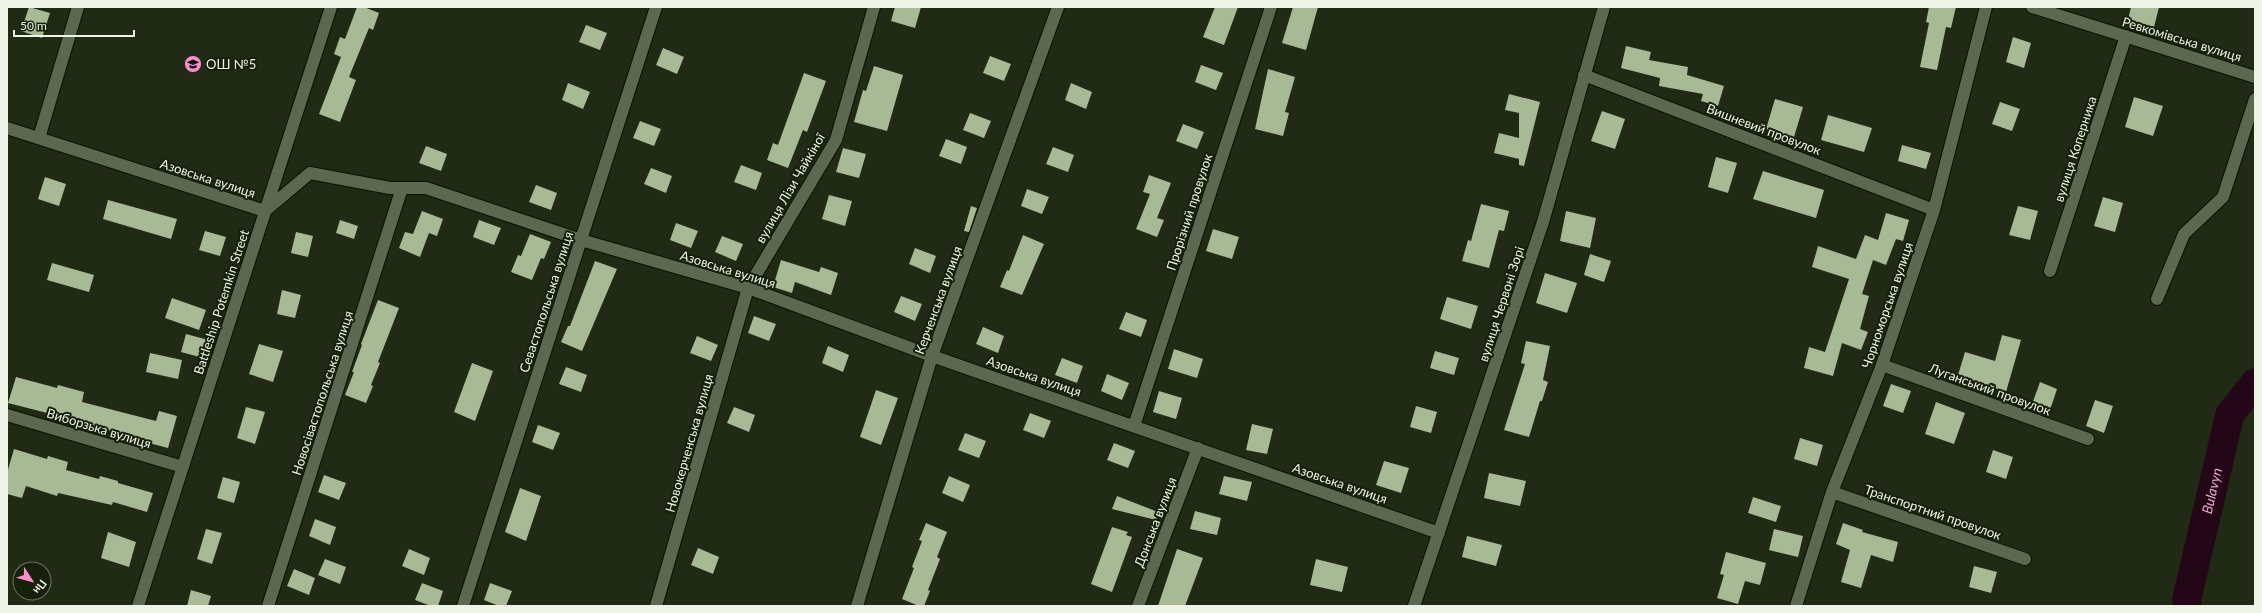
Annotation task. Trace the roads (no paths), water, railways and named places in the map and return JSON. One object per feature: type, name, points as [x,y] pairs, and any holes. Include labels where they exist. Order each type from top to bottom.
[{"type":"street","points":[[38,138],[78,7]]},
{"type":"street","name":"Battleship Potemkin Street","points":[[138,606],[331,7]]},
{"type":"street","name":"Севастопольська вулиця","points":[[463,606],[656,7]]},
{"type":"street","name":"вулиця Лізи Чайкіної","points":[[748,288],[836,140],[874,7]]},
{"type":"street","name":"Керченська вулиця","points":[[858,606],[932,356],[1058,7]]},
{"type":"street","name":"Прорізний провулок","points":[[1134,426],[1271,7]]},
{"type":"street","name":"вулиця Червоні Зорі","points":[[1414,606],[1543,222],[1604,7]]},
{"type":"street","name":"Чорноморська вулиця","points":[[1796,606],[1832,492],[1882,365],[1934,210],[1986,7]]},
{"type":"street","name":"Ревкомівська вулиця","points":[[2032,7],[2255,77]]},
{"type":"street","name":"вулиця Коперника","points":[[2050,271],[2126,36]]},
{"type":"street","name":"Вишневий провулок","points":[[1584,75],[1934,210]]},
{"type":"street","points":[[2157,299],[2184,234],[2223,197],[2255,99]]},
{"type":"street","name":"Азовська вулиця","points":[[7,128],[266,211],[310,173],[390,188],[426,188],[581,240],[748,288],[932,356],[1439,533]]},
{"type":"street","name":"Новосівастопольська вулиця","points":[[268,606],[402,188]]},
{"type":"street","name":"Новокерченська вулиця","points":[[656,606],[748,288]]},
{"type":"street","name":"Луганський провулок","points":[[1882,365],[2088,439]]},
{"type":"street","name":"Виборзька вулиця","points":[[7,415],[183,467]]},
{"type":"street","name":"Донська вулиця","points":[[1138,606],[1198,448]]},
{"type":"street","name":"Транспортний провулок","points":[[1832,492],[2025,559]]},
{"type":"waterway","name":"Bulavyn","points":[[2187,606],[2187,598],[2230,414],[2255,383]]},
{"type":"place","name":"ОШ №5","points":[[193,64]]}]
